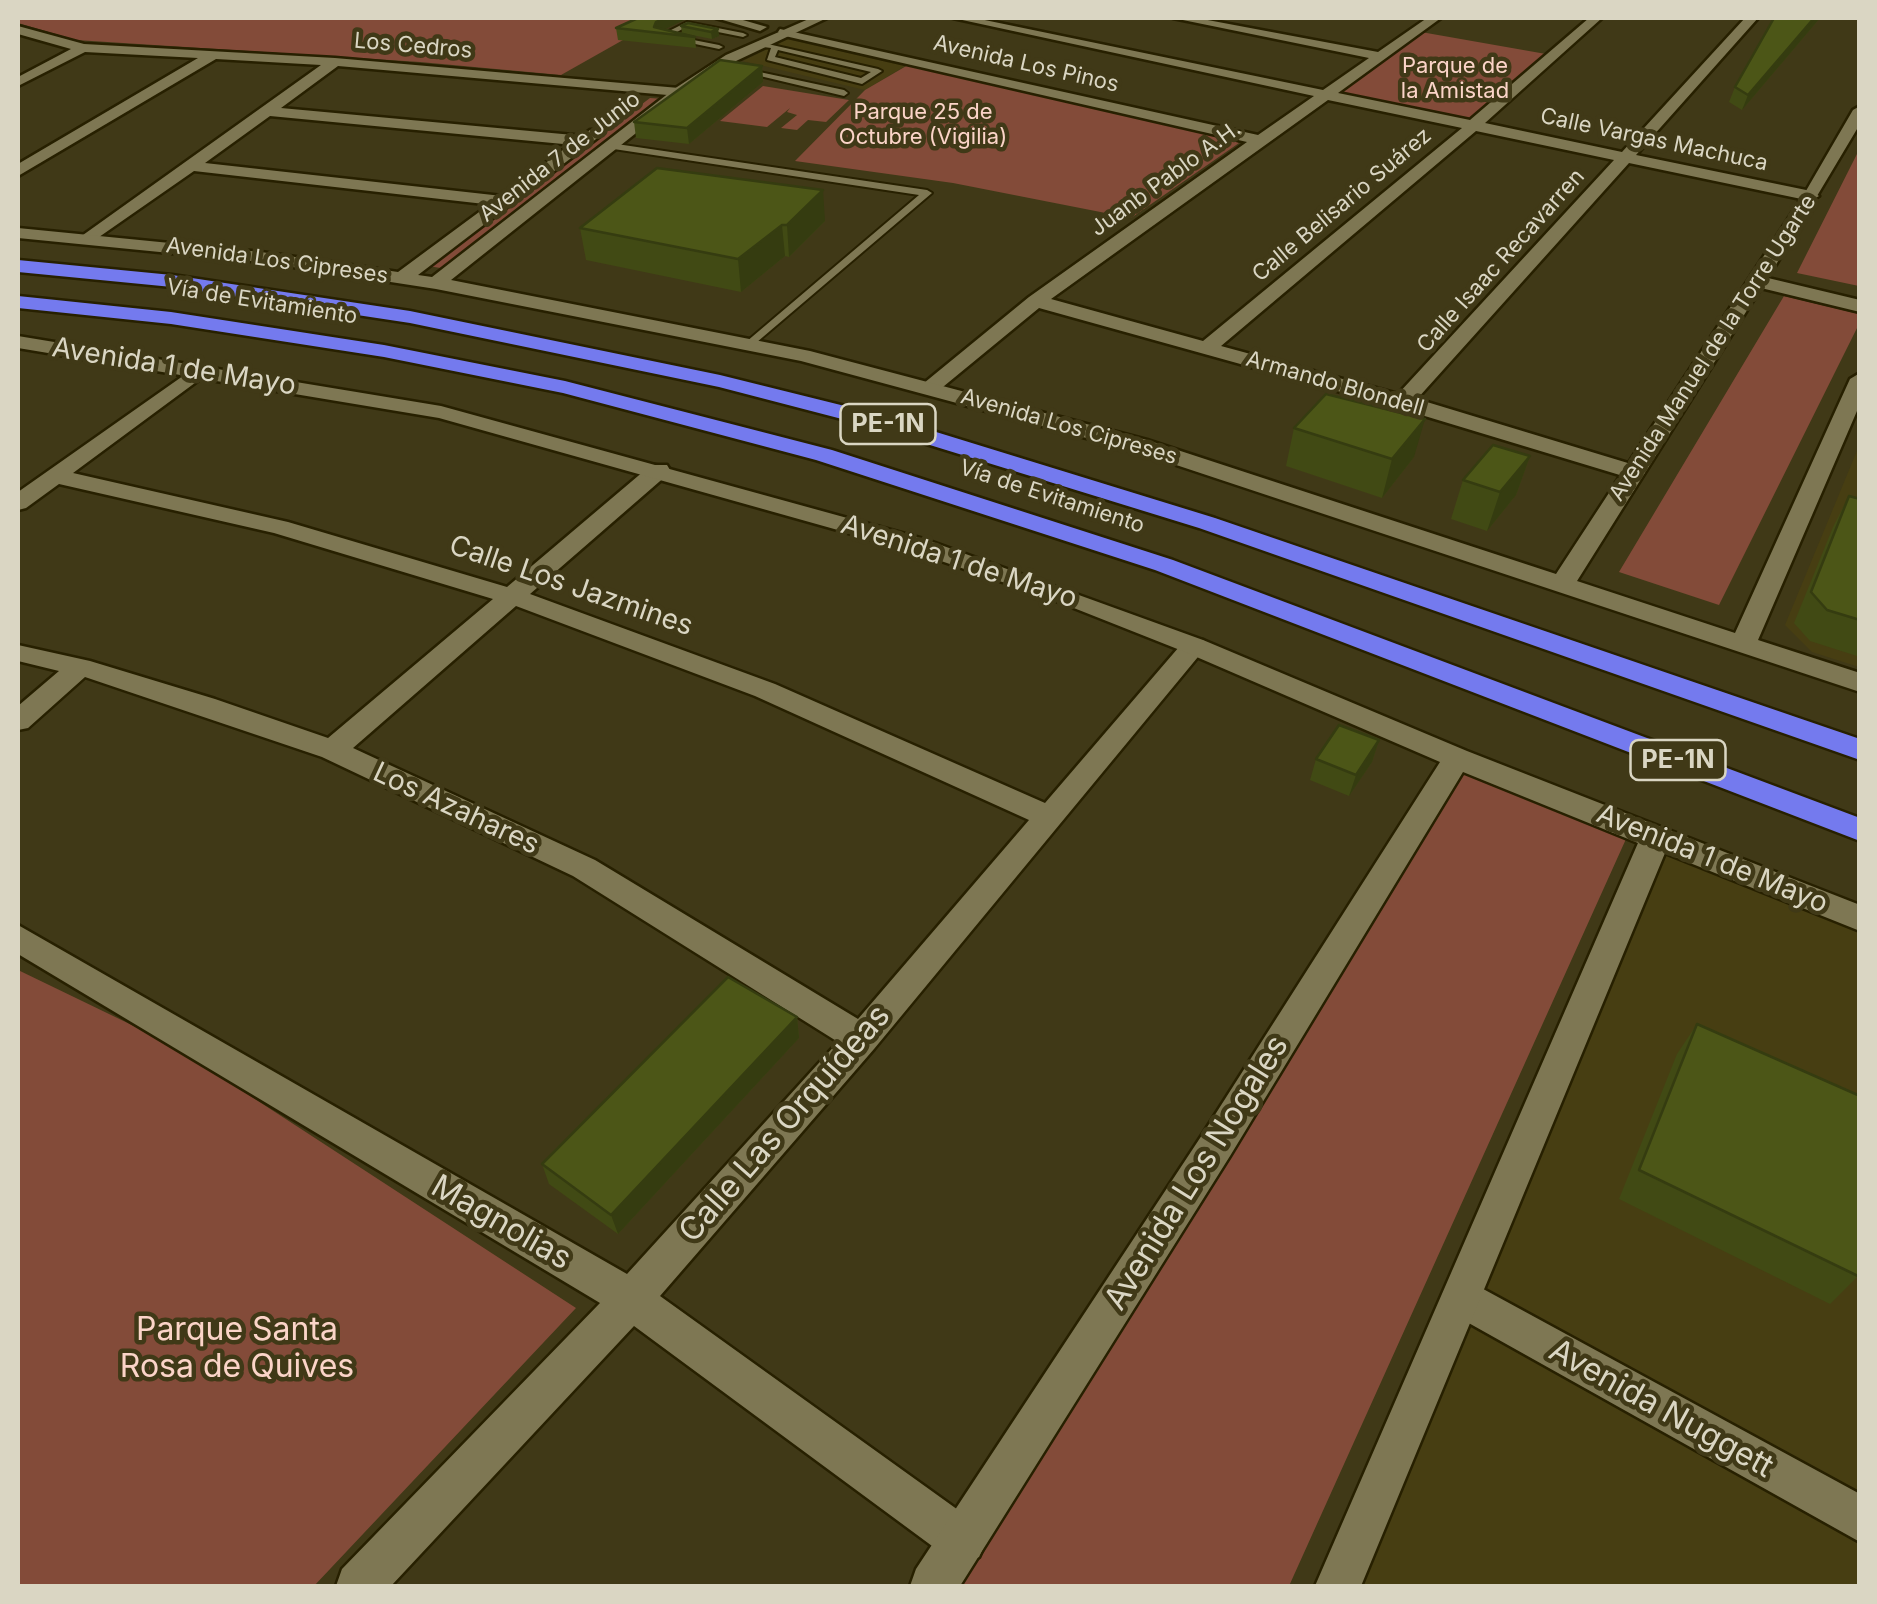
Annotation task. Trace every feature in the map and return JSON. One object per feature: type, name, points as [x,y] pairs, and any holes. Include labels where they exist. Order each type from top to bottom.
[{"type":"highway","name":"Vía de Evitamiento","points":[[18,266],[172,281],[410,318],[720,381],[874,420],[1207,523],[1860,750]]},
{"type":"highway","name":"Vía de Evitamiento","points":[[18,302],[171,318],[384,351],[565,388],[824,455],[1164,565],[1860,830]]},
{"type":"street","name":"Avenida Los Pinos","points":[[722,18],[773,34],[1257,140]]},
{"type":"street","name":"Avenida 7 de Junio","points":[[630,107],[730,42],[773,34],[821,18]]},
{"type":"street","name":"Calle Vargas Machuca","points":[[959,18],[980,19],[1811,196]]},
{"type":"street","points":[[1179,18],[1379,56]]},
{"type":"street","points":[[1413,18],[1433,19]]},
{"type":"street","name":"Calle Belisario Suárez","points":[[1206,348],[1596,18]]},
{"type":"street","name":"Calle Isaac Recavarren","points":[[1404,402],[1752,18]]},
{"type":"street","name":"Juanb Pablo A.H.","points":[[931,387],[1036,302],[1257,140],[1433,19]]},
{"type":"street","name":"Los Cedros","points":[[18,30],[84,48],[334,62],[679,92]]},
{"type":"street","name":"Avenida 7 de Junio","points":[[436,283],[679,92],[773,34]]},
{"type":"street","points":[[18,82],[84,48]]},
{"type":"street","points":[[18,171],[215,54]]},
{"type":"street","points":[[89,239],[334,62]]},
{"type":"street","name":"Avenida Manuel de la Torre Ugarte","points":[[1563,583],[1811,196],[1860,110]]},
{"type":"street","points":[[266,111],[584,141]]},
{"type":"street","name":"Avenida 7 de Junio","points":[[402,278],[615,118]]},
{"type":"street","points":[[190,166],[502,201]]},
{"type":"street","name":"Avenida Los Cipreses","points":[[18,233],[436,283],[750,344],[931,387],[1139,445],[1860,683]]},
{"type":"street","points":[[1756,281],[1860,306]]},
{"type":"street","name":"Armando Blondell","points":[[1036,302],[1404,402],[1633,472]]},
{"type":"street","name":"Avenida 1 de Mayo","points":[[20,344],[200,370],[440,412],[918,545],[1194,646],[1457,758],[1860,918]]},
{"type":"street","points":[[18,503],[200,370]]},
{"type":"street","points":[[1743,645],[1860,379]]},
{"type":"street","points":[[332,750],[659,470]]},
{"type":"street","name":"Calle Los Jazmines","points":[[54,476],[280,527],[515,597],[765,690],[1046,816]]},
{"type":"street","name":"Calle Las Orquídeas","points":[[358,1586],[631,1299],[862,1038],[1046,816],[1194,646]]},
{"type":"street","name":"Los Azahares","points":[[18,653],[205,704],[332,750],[584,868],[862,1038]]},
{"type":"street","points":[[18,721],[80,667]]},
{"type":"street","name":"Avenida Los Nogales","points":[[933,1586],[1217,1144],[1457,758]]},
{"type":"street","points":[[1338,1586],[1657,835]]},
{"type":"street","name":"Magnolias","points":[[18,938],[631,1299],[963,1540]]},
{"type":"street","name":"Avenida Nuggett","points":[[1463,1298],[1860,1519]]},
{"type":"lane","points":[[687,24],[730,42],[663,36],[687,24]]},
{"type":"lane","points":[[773,34],[810,56],[878,72],[862,81],[770,58],[773,34]]},
{"type":"lane","points":[[719,66],[844,93]]},
{"type":"lane","points":[[610,146],[927,193],[750,344]]},
{"type":"shaded area","points":[[788,39],[905,66],[865,90],[743,61]]},
{"type":"shaded area","points":[[1859,446],[1859,667],[1812,652],[1785,625]]},
{"type":"shaded area","points":[[1662,842],[1859,906],[1859,1586],[1351,1586]]},
{"type":"green space","points":[[18,18],[662,18],[561,75],[76,40],[18,23]]},
{"type":"green space","name":"Parque de la Amistad","points":[[1421,32],[1546,54],[1471,123],[1336,94]]},
{"type":"green space","name":"Parque 25 de Octubre (Vigilia)","points":[[908,65],[1239,143],[1131,218],[953,183],[795,161],[865,90]]},
{"type":"green space","points":[[763,86],[849,100],[826,122],[808,120],[797,130],[781,128],[797,115],[787,112],[790,108],[767,127],[720,121]]},
{"type":"green space","points":[[650,98],[663,99],[447,269],[428,266]]},
{"type":"green space","points":[[1859,150],[1859,286],[1797,273]]},
{"type":"green space","points":[[1784,296],[1859,314],[1859,324],[1719,605],[1619,572]]},
{"type":"green space","points":[[1464,772],[1626,839],[1289,1586],[961,1586]]},
{"type":"green space","name":"Parque Santa Rosa de Quives","points":[[18,970],[169,1043],[576,1308],[314,1586],[18,1586]]},
{"type":"building","points":[[638,18],[664,18],[654,27],[695,37],[616,28]]},
{"type":"building","points":[[1774,18],[1814,18],[1748,95],[1735,87]]},
{"type":"building","points":[[688,23],[718,29],[711,32],[681,26]]},
{"type":"building","points":[[720,60],[762,66],[687,128],[634,122]]},
{"type":"building","points":[[657,168],[823,190],[787,225],[738,259],[580,228]]},
{"type":"building","points":[[1326,394],[1425,419],[1392,459],[1294,428]]},
{"type":"building","points":[[1493,445],[1530,456],[1500,492],[1463,480]]},
{"type":"building","points":[[1849,496],[1860,499],[1860,620],[1827,610],[1811,592]]},
{"type":"building","points":[[1339,725],[1379,740],[1356,775],[1316,759]]},
{"type":"building","points":[[728,977],[797,1017],[611,1215],[542,1164]]},
{"type":"building","points":[[1697,1024],[1860,1096],[1858,1276],[1639,1170]]}]
